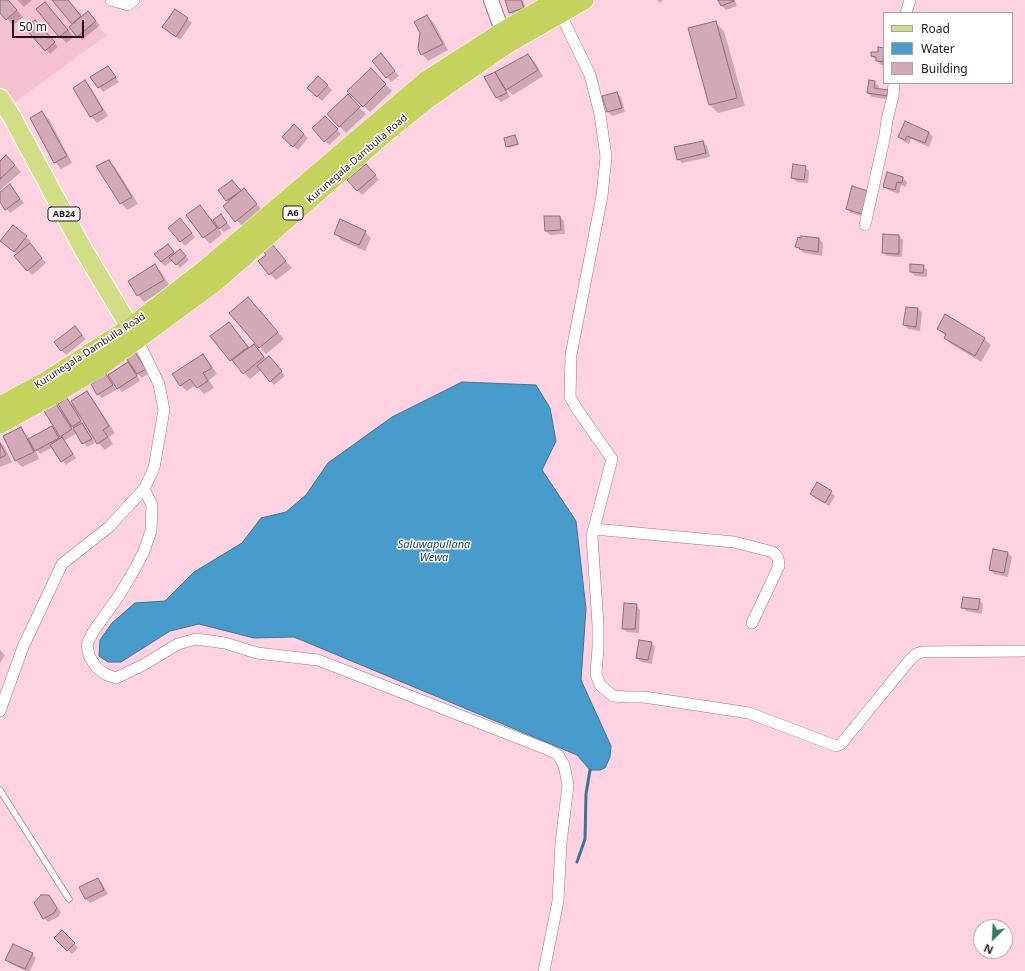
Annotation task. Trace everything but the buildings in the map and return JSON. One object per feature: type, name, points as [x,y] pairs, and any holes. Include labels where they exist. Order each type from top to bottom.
[{"type":"highway","name":"Kurunegala-Dambulla Road","points":[[0,424],[53,396],[98,368],[134,333],[208,267],[427,80],[559,7],[584,0]]},
{"type":"highway","name":"Kurunegala-Dambulla Road","points":[[0,406],[43,384],[134,333]]},
{"type":"main road","name":"AB24","points":[[0,98],[12,117],[82,249],[134,333]]},
{"type":"street","points":[[111,0],[128,5],[134,0]]},
{"type":"street","points":[[491,0],[505,38]]},
{"type":"street","points":[[906,12],[910,0]]},
{"type":"street","points":[[559,7],[590,75],[600,114],[606,157],[602,196],[571,355],[570,397],[612,459],[592,536],[598,633],[596,674],[600,685],[613,696],[644,697],[749,713],[836,746],[841,744],[916,654],[922,652],[1025,651]]},
{"type":"street","points":[[865,225],[893,96],[894,84]]},
{"type":"street","points":[[0,711],[23,647],[62,564],[109,527],[144,489],[154,468],[164,410],[159,384],[134,333]]},
{"type":"street","points":[[144,489],[152,505],[151,531],[144,551],[136,566],[120,594],[92,632],[87,644],[89,656],[97,668],[116,678],[143,665],[178,644],[196,640],[225,643],[257,653],[318,660],[549,750],[558,755],[564,765],[568,785],[561,843],[558,901],[544,971]]},
{"type":"street","points":[[594,529],[734,542],[773,552],[778,558],[779,566],[752,624]]},
{"type":"lane","points":[[0,790],[69,899]]},
{"type":"shaded area","points":[[0,0],[68,0],[107,35],[0,113]]},
{"type":"water","name":"Saluwapullana Wewa","points":[[462,382],[536,385],[550,408],[556,441],[542,470],[576,521],[586,609],[581,680],[611,746],[610,757],[605,768],[600,770],[590,770],[577,755],[294,637],[254,638],[199,624],[170,631],[121,662],[108,662],[99,656],[100,640],[112,623],[135,603],[165,601],[194,572],[242,543],[261,518],[286,512],[306,495],[328,463],[392,417]]},
{"type":"waterway","points":[[577,862],[585,839],[586,794],[590,770]]}]
